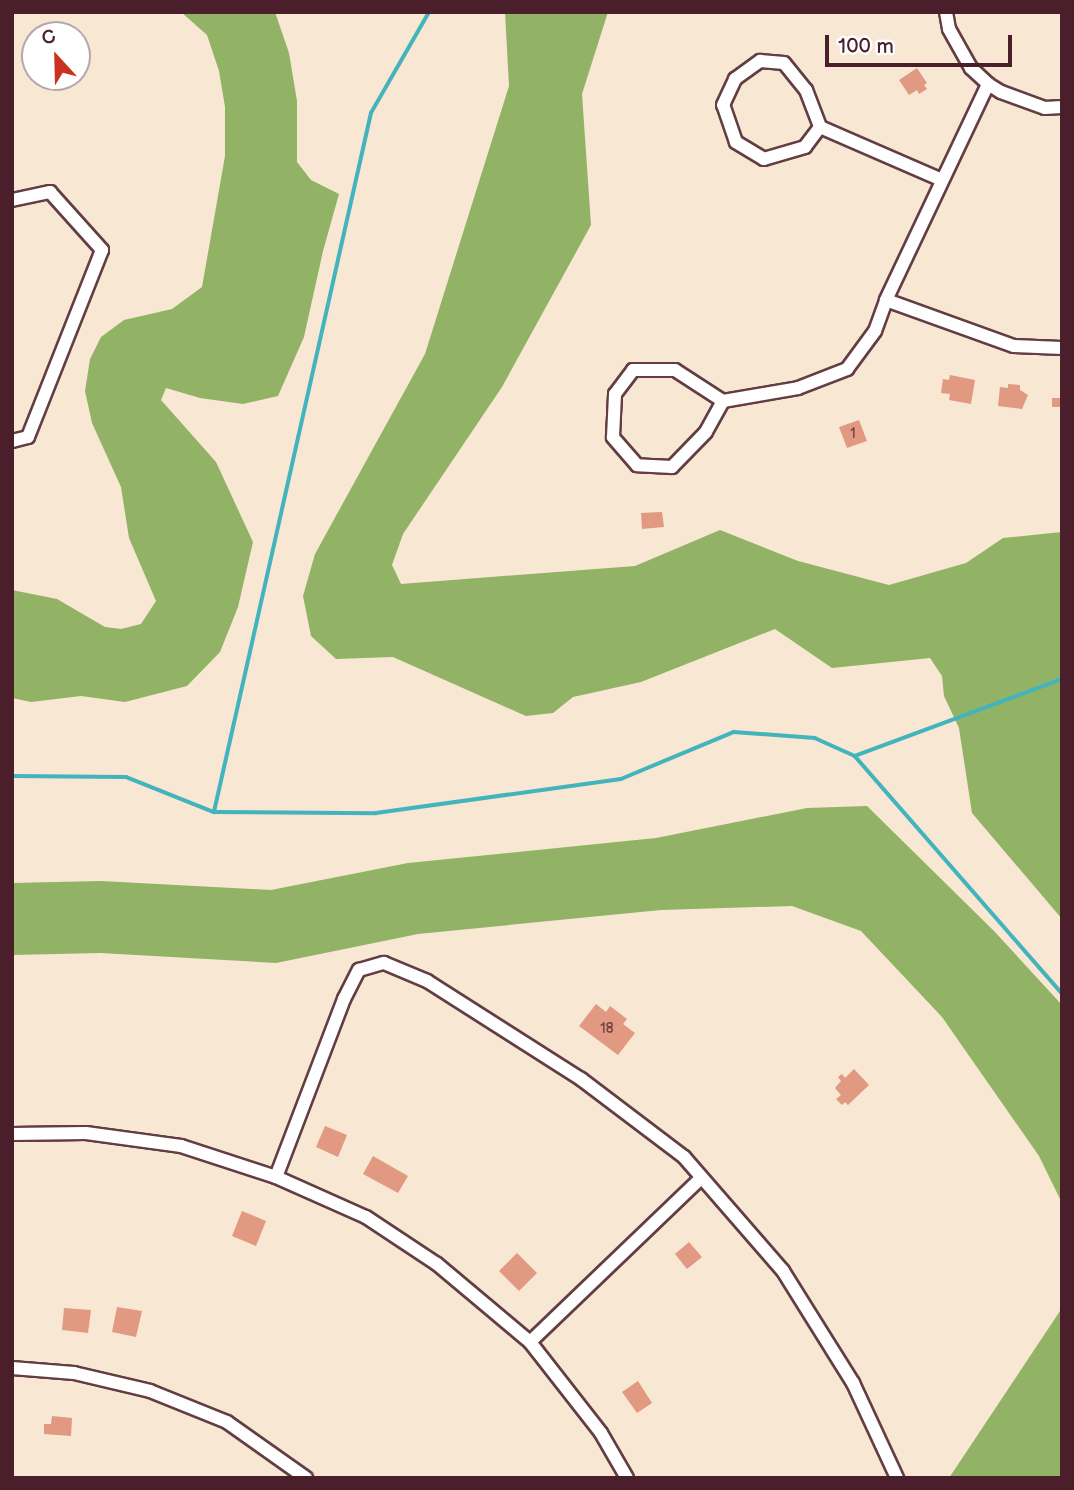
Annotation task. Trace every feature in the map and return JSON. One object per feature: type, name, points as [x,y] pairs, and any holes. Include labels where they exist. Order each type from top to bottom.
[{"type":"street","points":[[946,12],[949,29],[971,68],[988,84],[1000,92],[1045,108],[1062,107]]},
{"type":"street","points":[[820,127],[805,147],[764,159],[736,142],[723,106],[735,79],[760,61],[784,63],[806,90],[820,127],[942,180]]},
{"type":"street","points":[[723,401],[706,432],[672,467],[637,465],[613,437],[615,394],[633,370],[675,370],[723,401],[798,388],[848,369],[875,331],[886,300],[988,84]]},
{"type":"street","points":[[12,201],[50,192],[102,250],[29,437],[12,441]]},
{"type":"street","points":[[886,300],[1014,346],[1062,348]]},
{"type":"street","points":[[276,1177],[349,989],[359,970],[384,963],[426,981],[581,1079],[684,1157],[783,1271],[853,1383],[897,1478]]},
{"type":"street","points":[[12,1134],[86,1133],[180,1146],[276,1177],[366,1217],[437,1264],[530,1342],[601,1433],[627,1478]]},
{"type":"street","points":[[530,1342],[701,1178]]},
{"type":"street","points":[[12,1368],[74,1373],[150,1391],[227,1422],[306,1478]]},
{"type":"green space","points":[[181,12],[275,12],[289,53],[297,101],[297,162],[311,180],[339,194],[304,337],[278,396],[243,404],[200,398],[166,388],[161,400],[216,462],[253,542],[238,607],[220,652],[187,686],[125,702],[81,696],[31,702],[12,698],[12,590],[57,599],[105,627],[121,629],[141,624],[156,601],[129,538],[121,487],[92,423],[85,391],[90,359],[101,337],[124,320],[172,309],[202,287],[225,156],[225,107],[219,71],[207,35]]},
{"type":"green space","points":[[505,12],[608,12],[582,94],[591,225],[502,387],[403,534],[392,565],[401,584],[635,566],[720,530],[798,561],[889,585],[966,563],[1003,538],[1062,532],[1062,919],[972,813],[959,728],[944,696],[942,676],[930,658],[832,668],[775,629],[641,682],[573,697],[553,713],[526,716],[393,657],[336,659],[311,636],[303,596],[315,554],[425,354],[509,86]]},
{"type":"green space","points":[[867,806],[994,931],[1062,1005],[1062,1203],[1039,1156],[942,1017],[861,931],[792,906],[661,910],[418,934],[276,963],[100,953],[12,955],[12,883],[101,881],[271,890],[408,863],[656,838],[807,808]]},
{"type":"green space","points":[[1062,1308],[1062,1478],[949,1478]]},
{"type":"building","points":[[917,68],[927,83],[924,85],[927,89],[919,94],[917,90],[909,95],[899,80]]},
{"type":"building","points":[[950,375],[975,380],[971,404],[949,400],[950,394],[941,393],[943,379],[949,380]]},
{"type":"building","points":[[1008,384],[1020,385],[1020,390],[1028,395],[1022,409],[998,406],[1000,387],[1008,388]]},
{"type":"building","points":[[1052,398],[1062,398],[1062,407],[1052,407]]},
{"type":"building","points":[[859,420],[867,441],[847,448],[839,427]]},
{"type":"building","points":[[662,512],[664,527],[642,529],[641,513]]},
{"type":"building","points":[[596,1004],[606,1012],[610,1006],[627,1019],[623,1024],[635,1033],[618,1055],[579,1026]]},
{"type":"building","points":[[854,1069],[869,1085],[848,1105],[845,1102],[842,1105],[836,1099],[841,1095],[835,1088],[841,1081],[838,1077],[842,1074],[845,1078]]},
{"type":"building","points":[[325,1126],[347,1135],[338,1157],[316,1147]]},
{"type":"building","points":[[373,1156],[408,1176],[398,1193],[363,1174]]},
{"type":"building","points":[[242,1211],[266,1221],[256,1246],[232,1236]]},
{"type":"building","points":[[689,1242],[702,1257],[687,1269],[675,1254]]},
{"type":"building","points":[[517,1253],[537,1273],[519,1291],[499,1271]]},
{"type":"building","points":[[117,1307],[142,1311],[136,1337],[112,1332]]},
{"type":"building","points":[[64,1308],[91,1310],[88,1333],[62,1330]]},
{"type":"building","points":[[638,1381],[652,1403],[637,1413],[622,1392]]},
{"type":"building","points":[[52,1416],[72,1418],[71,1436],[44,1434],[44,1424],[51,1424]]},
{"type":"waterway","points":[[214,812],[371,113],[429,12]]},
{"type":"waterway","points":[[12,776],[126,777],[214,812],[376,813],[621,779],[734,732],[815,738],[855,756],[1062,679]]},
{"type":"waterway","points":[[855,756],[1062,993]]}]
